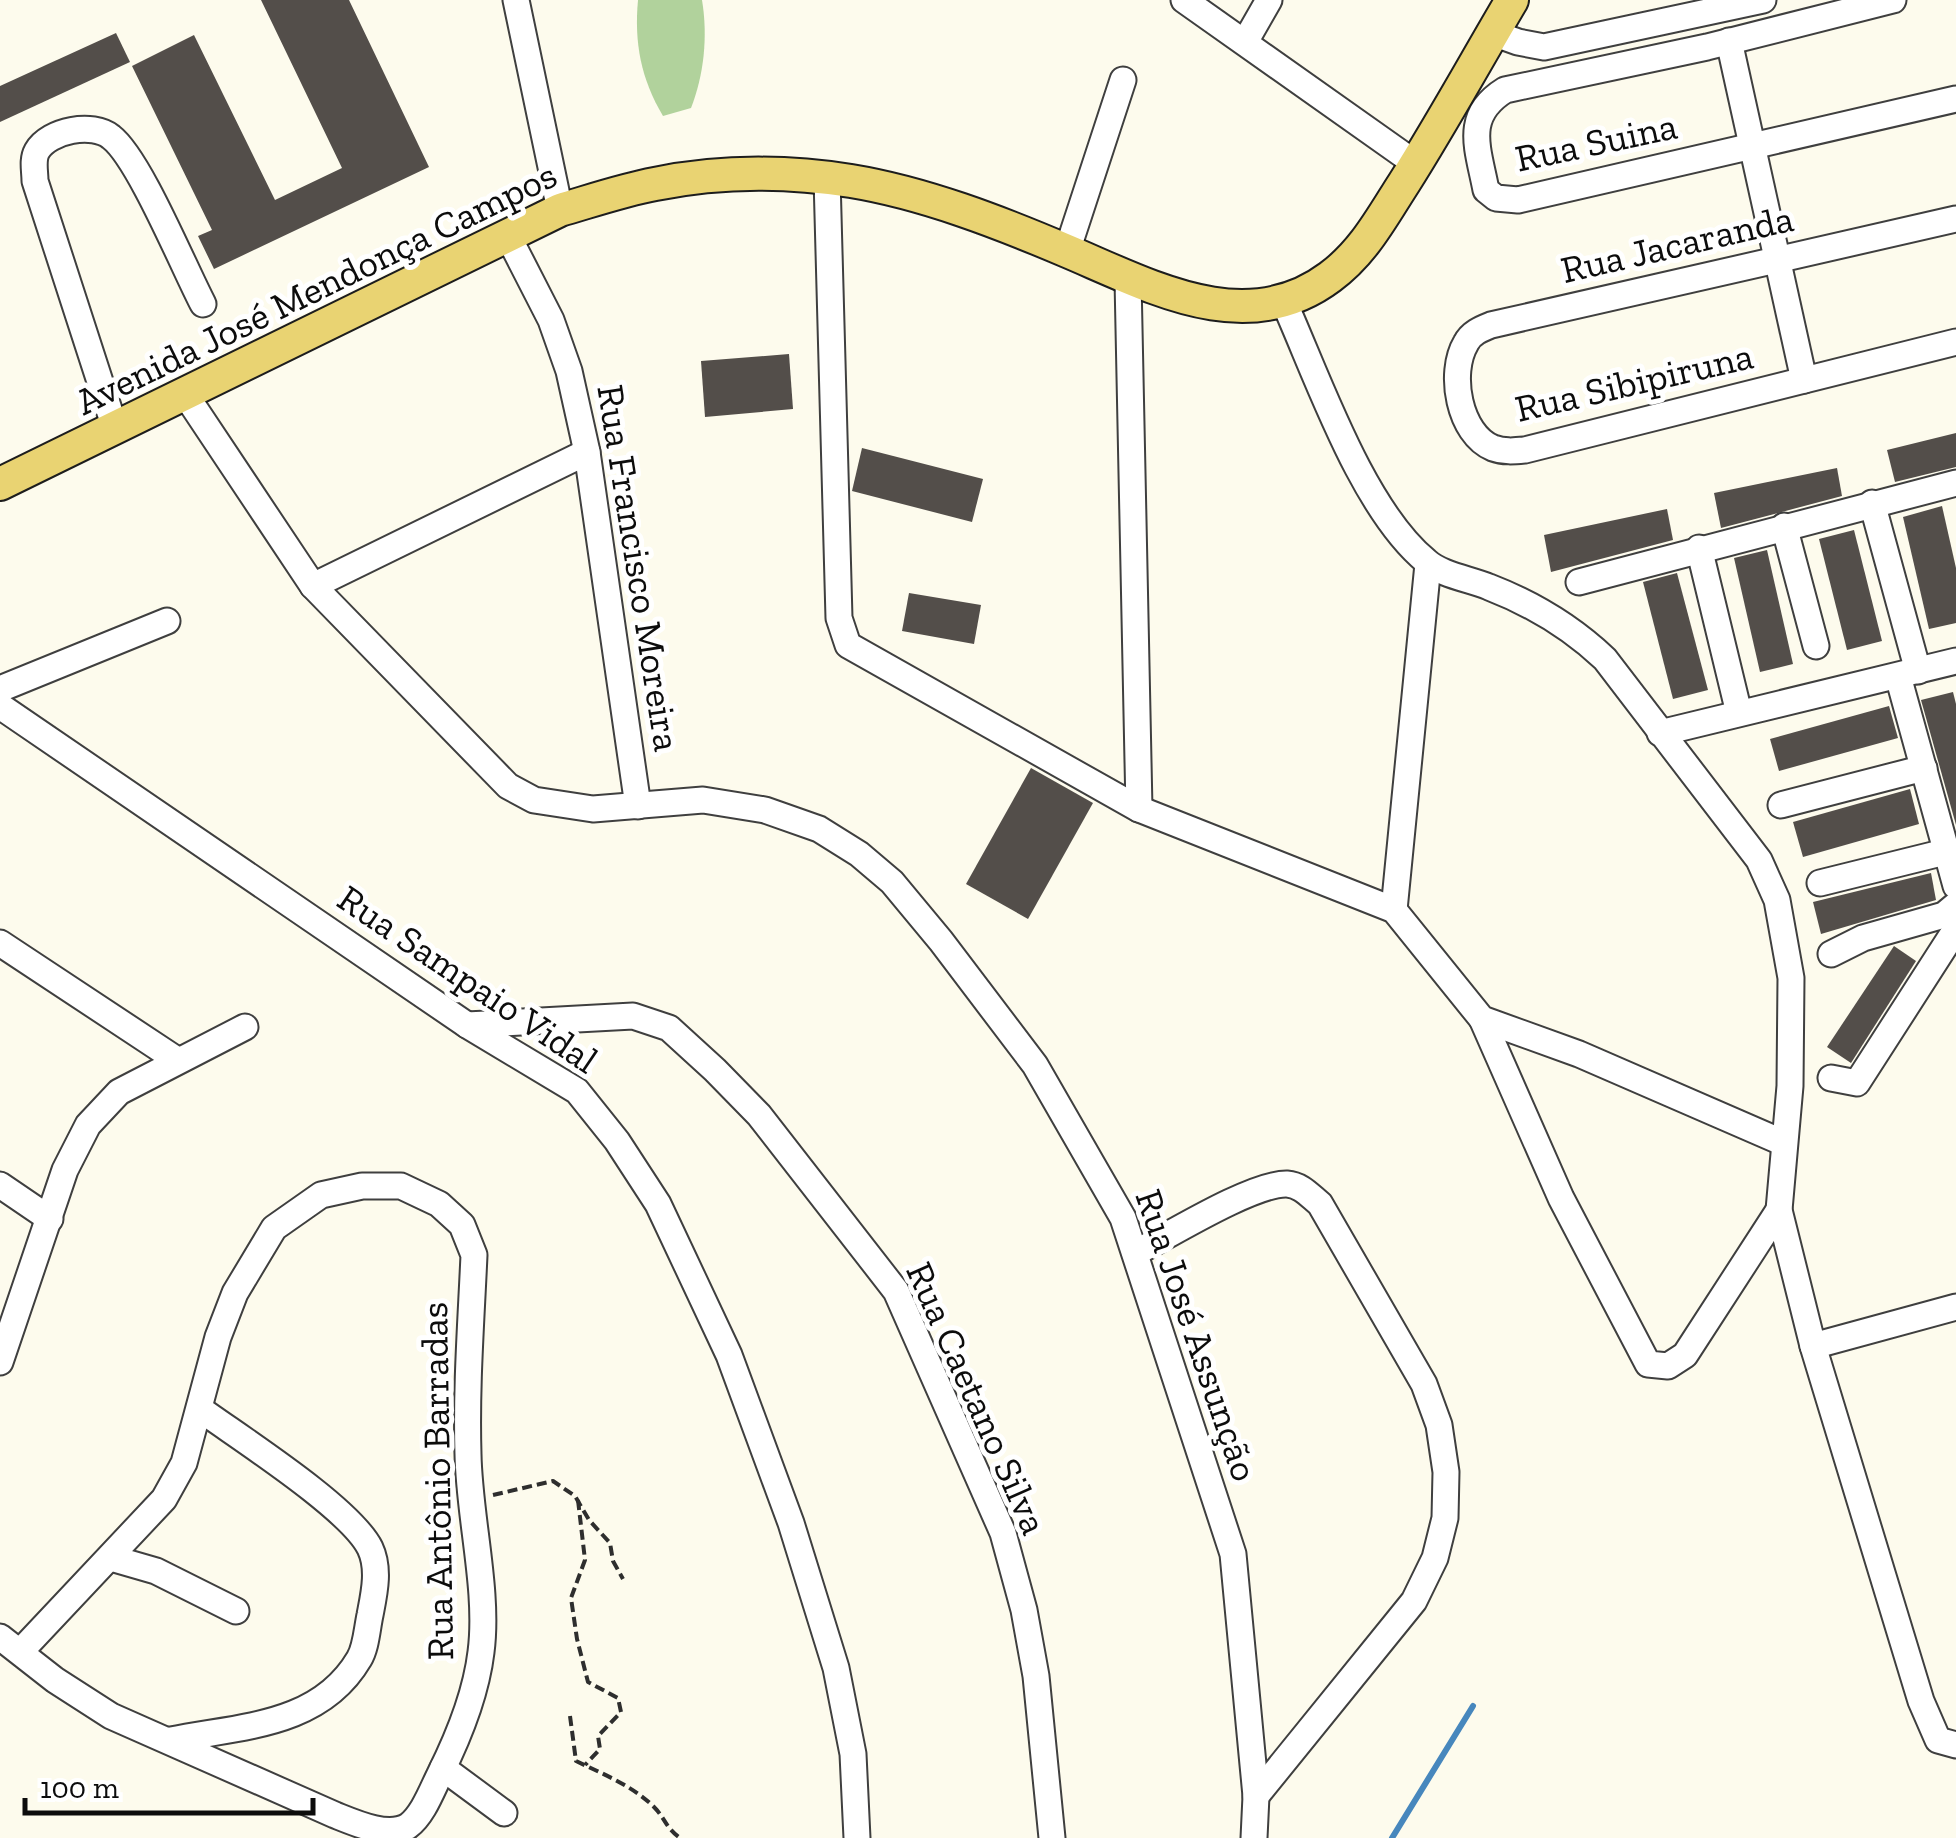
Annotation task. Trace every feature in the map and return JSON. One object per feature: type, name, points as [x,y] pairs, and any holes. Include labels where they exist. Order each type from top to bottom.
[{"type":"main road","name":"Avenida José Mendonça Campos","points":[[0,484],[560,210],[653,184],[746,174],[827,178],[895,190],[1067,252],[1160,292],[1220,304],[1256,306],[1284,302],[1329,278],[1366,243],[1512,0]]},
{"type":"street","points":[[516,0],[560,210]]},
{"type":"street","points":[[1184,0],[1416,164]]},
{"type":"street","points":[[1245,42],[1269,0]]},
{"type":"street","points":[[1493,33],[1544,46],[1763,0]]},
{"type":"street","points":[[1727,41],[1893,0]]},
{"type":"street","points":[[1719,8],[1804,380],[1956,342]]},
{"type":"street","points":[[1719,8],[1727,41]]},
{"type":"street","name":"Rua Suina","points":[[1727,41],[1505,90],[1489,100],[1475,134],[1486,190],[1496,198],[1518,200],[1752,146]]},
{"type":"street","points":[[1067,252],[1123,80]]},
{"type":"street","name":"Rua Jacaranda","points":[[1752,146],[1956,99]]},
{"type":"street","points":[[115,428],[36,181],[34,155],[44,141],[83,128],[100,129],[126,150],[203,304]]},
{"type":"street","points":[[827,178],[839,618],[848,645],[1139,809],[1394,910],[1482,1018],[1561,1198],[1648,1364],[1668,1366],[1684,1355],[1778,1210]]},
{"type":"street","name":"Rua Jacaranda","points":[[1456,388],[1466,342],[1491,324],[1956,219]]},
{"type":"street","name":"Rua Francisco Moreira","points":[[508,234],[569,371],[587,452],[638,806]]},
{"type":"street","points":[[1128,280],[1139,809]]},
{"type":"street","points":[[1284,302],[1350,451],[1385,512],[1428,564],[1523,602],[1575,631],[1604,659],[1759,860],[1777,900],[1791,978],[1790,1086],[1778,1210],[1813,1346],[1931,1729],[1938,1740],[1956,1745]]},
{"type":"street","name":"Rua Sibipiruna","points":[[1456,388],[1462,410],[1481,441],[1508,451],[1804,380]]},
{"type":"street","name":"Rua José Assunção","points":[[185,394],[313,586],[508,786],[534,800],[593,809],[704,800],[765,810],[818,830],[858,854],[892,882],[1035,1065],[1123,1218],[1233,1554],[1256,1796],[1254,1838]]},
{"type":"street","points":[[313,586],[587,452]]},
{"type":"street","points":[[1579,582],[1956,483]]},
{"type":"street","points":[[1872,503],[1924,768],[1956,886]]},
{"type":"street","points":[[1784,526],[1816,646]]},
{"type":"street","points":[[1699,548],[1739,713]]},
{"type":"street","points":[[1394,910],[1428,564]]},
{"type":"street","points":[[0,689],[167,621]]},
{"type":"street","points":[[1660,733],[1956,662]]},
{"type":"street","name":"Rua Sampaio Vidal","points":[[0,706],[466,1026],[576,1091],[617,1141],[658,1204],[729,1354],[796,1542],[836,1668],[850,1737],[857,1838]]},
{"type":"street","points":[[1781,804],[1924,768]]},
{"type":"street","points":[[1820,883],[1948,851]]},
{"type":"street","points":[[1831,954],[1863,938],[1944,915],[1956,905]]},
{"type":"street","points":[[1831,1078],[1857,1083],[1956,929]]},
{"type":"street","points":[[0,944],[176,1060]]},
{"type":"street","name":"Rua Caetano Silva","points":[[466,1026],[632,1016],[669,1028],[759,1116],[896,1291],[1003,1534],[1024,1610],[1036,1676],[1052,1838]]},
{"type":"street","points":[[1482,1018],[1579,1054],[1784,1143]]},
{"type":"street","points":[[0,1362],[65,1170],[88,1125],[119,1092],[245,1027]]},
{"type":"street","points":[[0,1185],[50,1220]]},
{"type":"street","name":"Rua Antônio Barradas","points":[[362,1186],[401,1186],[439,1204],[462,1225],[474,1256],[467,1404],[469,1502],[481,1593],[482,1649],[472,1698],[443,1768],[408,1826],[391,1831],[372,1828],[304,1803],[112,1716],[10,1645],[111,1558],[164,1499],[184,1462],[200,1409],[218,1337],[235,1292],[274,1228],[321,1195],[362,1186]]},
{"type":"street","points":[[1136,1253],[1250,1194],[1272,1186],[1302,1187],[1320,1204],[1424,1384],[1438,1426],[1446,1472],[1446,1518],[1435,1558],[1414,1601],[1256,1796]]},
{"type":"street","points":[[1813,1346],[1956,1307]]},
{"type":"street","points":[[171,1740],[283,1720],[315,1706],[361,1658],[376,1584],[371,1550],[356,1528],[313,1491],[200,1409]]},
{"type":"street","points":[[111,1558],[156,1572],[236,1611]]},
{"type":"street","points":[[443,1768],[504,1812]]},
{"type":"path","points":[[469,1502],[554,1481],[578,1500],[589,1520],[610,1542],[613,1561],[623,1579]]},
{"type":"path","points":[[578,1500],[585,1560],[571,1598],[577,1638],[588,1682],[618,1698],[621,1712],[598,1736],[600,1749],[585,1766]]},
{"type":"path","points":[[570,1716],[576,1761],[645,1799],[658,1811],[665,1827],[680,1838]]},
{"type":"green space","points":[[638,0],[702,0],[704,55],[691,108],[663,116],[655,102],[641,60]]},
{"type":"building","points":[[261,0],[349,0],[429,167],[214,269],[198,236],[212,230],[132,66],[194,35],[275,200],[342,168]]},
{"type":"building","points":[[116,33],[130,62],[0,122],[0,86]]},
{"type":"building","points":[[789,354],[793,409],[705,417],[701,361]]},
{"type":"building","points":[[1956,433],[1956,467],[1895,482],[1887,450]]},
{"type":"building","points":[[862,448],[983,479],[972,522],[852,491]]},
{"type":"building","points":[[1837,468],[1842,496],[1721,528],[1714,493]]},
{"type":"building","points":[[1942,506],[1956,568],[1956,623],[1929,629],[1903,517]]},
{"type":"building","points":[[1667,509],[1673,540],[1551,572],[1544,535]]},
{"type":"building","points":[[1854,530],[1882,641],[1847,650],[1819,539]]},
{"type":"building","points":[[1767,550],[1793,664],[1760,672],[1734,558]]},
{"type":"building","points":[[1677,573],[1708,690],[1673,699],[1643,582]]},
{"type":"building","points":[[909,593],[981,605],[974,644],[902,631]]},
{"type":"building","points":[[1953,692],[1956,704],[1956,825],[1921,700]]},
{"type":"building","points":[[1889,706],[1898,738],[1779,771],[1770,739]]},
{"type":"building","points":[[1031,768],[1093,803],[1028,919],[966,884]]},
{"type":"building","points":[[1910,789],[1919,824],[1803,857],[1793,822]]},
{"type":"building","points":[[1931,873],[1936,900],[1821,934],[1813,902]]},
{"type":"building","points":[[1894,946],[1916,961],[1851,1063],[1827,1047]]},
{"type":"waterway","points":[[1392,1838],[1473,1706]]}]
